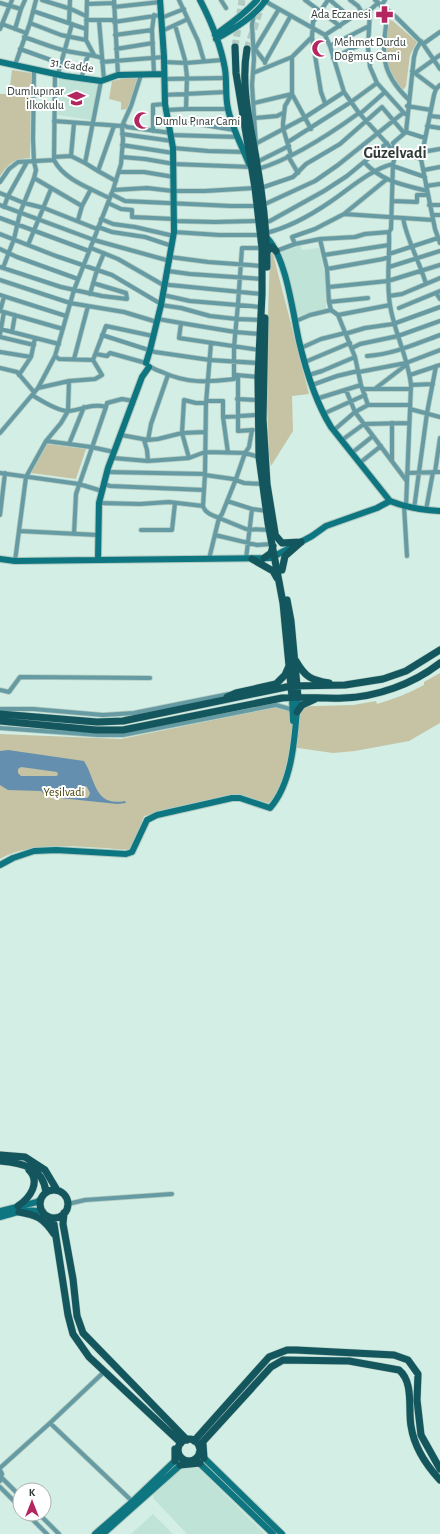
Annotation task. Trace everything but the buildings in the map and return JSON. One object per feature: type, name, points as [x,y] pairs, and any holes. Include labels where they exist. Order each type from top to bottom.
[{"type":"main road","points":[[234,47],[236,73],[255,164]]},
{"type":"main road","points":[[247,49],[244,87],[265,250],[263,419],[267,484],[276,536],[279,581],[292,661],[310,679],[345,685]]},
{"type":"main road","points":[[265,250],[272,247],[276,251]]},
{"type":"main road","points":[[265,250],[262,266],[261,320],[258,363],[258,416],[255,430],[270,530],[273,545],[282,570],[291,621],[295,697]]},
{"type":"main road","points":[[276,536],[282,543],[301,542]]},
{"type":"main road","points":[[282,570],[285,556],[301,542]]},
{"type":"main road","points":[[264,558],[272,553],[273,545]]},
{"type":"main road","points":[[249,559],[273,571],[279,581]]},
{"type":"main road","points":[[0,714],[97,722],[123,721],[294,686],[345,685],[383,679],[406,670],[440,650]]},
{"type":"main road","points":[[220,701],[236,693],[276,684],[285,675],[292,661]]},
{"type":"main road","points":[[0,721],[96,730],[123,730],[282,698],[343,698],[368,696],[390,690],[430,671],[440,663]]},
{"type":"main road","points":[[295,712],[302,705],[318,698]]},
{"type":"main road","points":[[0,1155],[25,1157],[45,1170],[56,1190],[66,1196],[68,1204],[64,1213],[63,1224],[77,1316],[83,1334],[193,1446]]},
{"type":"main road","points":[[0,1161],[25,1165],[31,1168],[39,1175],[45,1184],[46,1192],[41,1199],[40,1204],[43,1212],[54,1224],[68,1315],[73,1334],[89,1357],[193,1446]]},
{"type":"main road","points":[[25,1165],[33,1174],[34,1183],[30,1195],[19,1209],[36,1215],[48,1225],[56,1236]]},
{"type":"main road","points":[[46,1192],[56,1190]]},
{"type":"main road","points":[[49,1217],[57,1217],[64,1213]]},
{"type":"main road","points":[[180,1461],[269,1357],[287,1350],[296,1350],[394,1355],[408,1360],[418,1374],[417,1400],[421,1435],[440,1469]]},
{"type":"main road","points":[[180,1461],[192,1461],[193,1446],[271,1366],[283,1360],[349,1361],[399,1370],[405,1375],[411,1427],[416,1445],[431,1470],[440,1480]]},
{"type":"street","points":[[0,29],[12,0]]},
{"type":"street","points":[[15,29],[21,9],[26,0]]},
{"type":"street","points":[[15,66],[30,23],[36,0]]},
{"type":"street","points":[[42,0],[71,9],[86,18],[114,21],[159,16],[184,9]]},
{"type":"street","points":[[70,0],[71,9],[68,37],[62,64],[57,74],[54,121],[54,158],[62,172],[91,189],[110,196],[125,201],[173,204],[260,205],[315,181],[338,165],[394,120],[405,114]]},
{"type":"street","points":[[179,0],[198,41],[204,61]]},
{"type":"street","points":[[200,0],[216,37],[226,78],[228,109],[234,130],[244,152],[255,164]]},
{"type":"street","points":[[221,0],[226,8]]},
{"type":"street","points":[[216,37],[245,13],[257,0]]},
{"type":"street","points":[[305,0],[340,26]]},
{"type":"street","points":[[325,103],[321,92],[312,37],[313,22],[329,0],[351,18]]},
{"type":"street","points":[[350,0],[358,6],[363,14]]},
{"type":"street","points":[[325,35],[351,18],[363,14],[378,3],[385,0]]},
{"type":"street","points":[[98,560],[99,503],[107,472],[147,365],[168,271],[174,234],[174,164],[171,136],[165,107],[164,60],[162,31],[159,16],[160,1],[114,3],[105,1],[87,2],[86,40],[94,55],[102,60],[117,62],[154,57],[164,60],[186,62],[222,60]]},
{"type":"street","points":[[216,37],[233,30],[254,13],[265,1],[290,17],[325,35],[330,46],[344,92],[359,114],[391,148],[421,159]]},
{"type":"street","points":[[0,3],[21,9]]},
{"type":"street","points":[[114,3],[118,76]]},
{"type":"street","points":[[378,3],[396,17],[422,42],[440,69]]},
{"type":"street","points":[[268,67],[255,49],[279,9]]},
{"type":"street","points":[[370,10],[368,41],[368,58],[370,67],[377,83],[405,114]]},
{"type":"street","points":[[388,11],[383,52],[387,71],[400,91],[408,98]]},
{"type":"street","points":[[33,12],[86,28]]},
{"type":"street","points":[[254,13],[252,85],[257,143],[255,164]]},
{"type":"street","points":[[154,74],[152,30],[159,16]]},
{"type":"street","points":[[265,62],[290,17]]},
{"type":"street","points":[[162,31],[188,19]]},
{"type":"street","points":[[85,163],[102,80],[99,20]]},
{"type":"street","points":[[30,23],[68,37],[86,40]]},
{"type":"street","points":[[2,24],[65,51],[88,56],[94,55]]},
{"type":"street","points":[[175,25],[186,62],[186,109]]},
{"type":"street","points":[[330,46],[369,26]]},
{"type":"street","points":[[115,35],[152,30]]},
{"type":"street","points":[[405,133],[405,114],[408,106],[408,98],[414,72],[416,50],[422,42],[440,32]]},
{"type":"street","points":[[253,73],[292,57],[312,37]]},
{"type":"street","points":[[334,58],[368,41]]},
{"type":"street","points":[[116,49],[153,43]]},
{"type":"street","points":[[20,49],[62,64],[83,68]]},
{"type":"street","points":[[414,72],[440,55]]},
{"type":"street","points":[[82,78],[83,68],[88,56]]},
{"type":"street","points":[[292,57],[292,94],[311,129]]},
{"type":"street","name":"31. Cadde","points":[[0,62],[57,74],[102,80],[118,76],[154,74],[164,76]]},
{"type":"street","points":[[34,69],[34,162],[36,170],[20,213],[10,254],[2,268],[90,294],[124,300],[128,298],[126,293],[93,283]]},
{"type":"street","points":[[414,72],[436,89]]},
{"type":"street","points":[[0,433],[34,391],[55,356],[74,290],[119,172],[122,157],[122,125],[131,106],[141,75]]},
{"type":"street","points":[[164,76],[226,78]]},
{"type":"street","points":[[255,164],[289,144],[377,83]]},
{"type":"street","points":[[440,85],[436,89],[421,159],[429,205],[440,243]]},
{"type":"street","points":[[164,95],[226,92]]},
{"type":"street","points":[[257,143],[304,118],[344,92]]},
{"type":"street","points":[[122,157],[174,164],[276,164],[332,132],[359,114],[385,92]]},
{"type":"street","points":[[254,103],[292,94]]},
{"type":"street","points":[[292,94],[285,106],[284,128],[289,144],[290,155],[298,173]]},
{"type":"street","points":[[153,131],[153,105],[186,109],[228,109]]},
{"type":"street","points":[[408,106],[431,110]]},
{"type":"street","points":[[113,190],[147,188],[173,191],[205,191],[258,188],[293,177],[306,164],[340,144],[382,107],[405,133],[425,138]]},
{"type":"street","points":[[255,118],[277,116],[284,113]]},
{"type":"street","points":[[430,116],[440,117]]},
{"type":"street","points":[[54,121],[114,126],[122,125],[171,136]]},
{"type":"street","points":[[168,122],[198,124],[234,130]]},
{"type":"street","points":[[71,156],[74,123]]},
{"type":"street","points":[[98,171],[114,126]]},
{"type":"street","points":[[427,126],[440,128]]},
{"type":"street","points":[[405,133],[393,143],[397,150],[393,165],[393,201],[391,229],[389,232],[388,281],[393,324],[410,375],[411,387],[405,506],[408,556]]},
{"type":"street","points":[[122,134],[238,137]]},
{"type":"street","points":[[108,203],[121,209],[132,210],[132,217],[215,222],[270,221],[324,192],[387,143]]},
{"type":"street","points":[[122,145],[173,151],[244,152]]},
{"type":"street","points":[[422,152],[440,149]]},
{"type":"street","points":[[0,182],[9,168],[18,162],[34,162],[71,156],[116,181]]},
{"type":"street","points":[[27,162],[2,206],[94,240],[170,259],[262,266]]},
{"type":"street","points":[[364,162],[374,172],[393,182],[427,191]]},
{"type":"street","points":[[101,219],[113,224],[174,234],[264,235],[276,231],[328,204],[374,172],[393,165],[425,177]]},
{"type":"street","points":[[424,170],[440,167]]},
{"type":"street","points":[[119,172],[144,172],[174,177]]},
{"type":"street","points":[[34,178],[82,206]]},
{"type":"street","points":[[295,244],[292,237],[315,229],[344,214],[387,179]]},
{"type":"street","points":[[393,201],[417,202],[417,195],[440,184]]},
{"type":"street","points":[[28,246],[52,189]]},
{"type":"street","points":[[78,220],[82,206],[91,189]]},
{"type":"street","points":[[0,193],[24,203],[44,208],[98,228],[112,232],[145,237],[172,246]]},
{"type":"street","points":[[429,205],[440,204]]},
{"type":"street","points":[[344,214],[433,220]]},
{"type":"street","points":[[432,215],[440,215]]},
{"type":"street","points":[[0,218],[104,253],[132,266],[165,285],[262,294]]},
{"type":"street","points":[[403,218],[406,232],[426,284]]},
{"type":"street","points":[[435,229],[440,229]]},
{"type":"street","points":[[276,251],[295,244],[320,239],[356,238],[365,234],[389,232]]},
{"type":"street","points":[[0,234],[28,246],[112,275],[161,305],[181,308],[210,316],[261,320]]},
{"type":"street","points":[[264,235],[272,243],[284,273],[301,348],[316,399],[323,414],[390,501],[414,509],[440,511]]},
{"type":"street","points":[[327,270],[383,259],[412,246],[438,238]]},
{"type":"street","points":[[320,239],[327,270],[331,310],[338,315],[352,348],[368,404]]},
{"type":"street","points":[[324,255],[389,245]]},
{"type":"street","points":[[209,559],[218,518],[222,514],[236,480],[245,452],[249,447],[255,430],[238,431],[236,375],[233,362],[242,248],[265,250]]},
{"type":"street","points":[[0,249],[78,279]]},
{"type":"street","points":[[389,267],[440,251]]},
{"type":"street","points":[[90,294],[104,253]]},
{"type":"street","points":[[329,287],[388,281],[440,265]]},
{"type":"street","points":[[168,271],[262,279]]},
{"type":"street","points":[[389,296],[402,294],[440,278]]},
{"type":"street","points":[[0,280],[70,303],[124,312],[157,321],[260,334]]},
{"type":"street","points":[[399,308],[438,292],[440,299]]},
{"type":"street","points":[[163,295],[190,300],[261,306]]},
{"type":"street","points":[[59,344],[0,330],[2,296],[66,316]]},
{"type":"street","points":[[329,302],[368,298]]},
{"type":"street","points":[[338,315],[390,305]]},
{"type":"street","points":[[74,359],[88,306]]},
{"type":"street","points":[[301,348],[321,339],[345,332],[348,334],[365,328],[393,324],[440,307]]},
{"type":"street","points":[[296,321],[310,315],[331,310]]},
{"type":"street","points":[[1,311],[63,329]]},
{"type":"street","points":[[12,332],[15,315]]},
{"type":"street","points":[[352,348],[360,344],[398,336],[440,321]]},
{"type":"street","points":[[181,324],[179,338],[259,350]]},
{"type":"street","points":[[93,360],[106,326],[154,336]]},
{"type":"street","points":[[367,356],[386,354],[402,350],[440,334]]},
{"type":"street","points":[[102,335],[155,352],[210,360],[258,363]]},
{"type":"street","points":[[0,337],[34,345]]},
{"type":"street","points":[[19,375],[31,357],[35,338]]},
{"type":"street","points":[[211,342],[206,402],[203,506],[206,512],[218,518],[250,529],[270,530]]},
{"type":"street","points":[[305,362],[350,343]]},
{"type":"street","points":[[312,385],[337,376],[406,364],[440,350]]},
{"type":"street","points":[[0,352],[31,357]]},
{"type":"street","points":[[96,354],[107,356],[110,353],[147,365],[168,375],[192,382],[234,379],[236,375]]},
{"type":"street","points":[[55,356],[59,359],[93,360]]},
{"type":"street","points":[[309,374],[322,371],[355,357]]},
{"type":"street","points":[[34,391],[70,381],[95,379],[102,375],[93,360]]},
{"type":"street","points":[[376,388],[406,364]]},
{"type":"street","points":[[410,375],[438,366]]},
{"type":"street","points":[[414,509],[427,413],[438,366]]},
{"type":"street","points":[[0,368],[17,372],[47,404],[68,411],[99,405],[106,406]]},
{"type":"street","points":[[148,461],[146,440],[168,375]]},
{"type":"street","points":[[236,375],[258,377]]},
{"type":"street","points":[[15,561],[26,477],[46,441],[61,423],[68,411],[70,381]]},
{"type":"street","points":[[316,399],[362,387],[411,387],[433,384]]},
{"type":"street","points":[[346,390],[355,412],[406,480]]},
{"type":"street","points":[[323,414],[364,394]]},
{"type":"street","points":[[74,534],[76,494],[106,406],[122,399],[134,401]]},
{"type":"street","points":[[237,399],[258,400]]},
{"type":"street","points":[[188,458],[182,433],[184,400],[196,403],[223,401],[223,417],[228,453]]},
{"type":"street","points":[[334,430],[355,412],[368,404],[410,407],[440,417]]},
{"type":"street","points":[[69,444],[84,407]]},
{"type":"street","points":[[223,417],[258,416]]},
{"type":"street","points":[[392,423],[392,460]]},
{"type":"street","points":[[342,440],[364,424],[409,423]]},
{"type":"street","points":[[121,435],[146,440],[158,440],[182,433],[205,432]]},
{"type":"street","points":[[353,452],[373,436]]},
{"type":"street","points":[[426,510],[440,438]]},
{"type":"street","points":[[46,441],[91,447],[113,455],[148,461],[188,458],[205,452],[245,452],[260,457]]},
{"type":"street","points":[[361,462],[381,446]]},
{"type":"street","points":[[107,472],[205,475],[236,480],[244,483],[262,484]]},
{"type":"street","points":[[407,473],[440,472]]},
{"type":"street","points":[[0,515],[2,473],[103,488],[110,486],[204,490]]},
{"type":"street","points":[[227,501],[252,509],[267,511]]},
{"type":"street","points":[[0,560],[264,558],[277,555],[326,526],[377,508],[390,501]]},
{"type":"street","points":[[99,503],[175,502],[203,506]]},
{"type":"street","points":[[141,530],[172,530],[175,502]]},
{"type":"street","points":[[249,559],[252,509]]},
{"type":"street","points":[[19,531],[98,535]]},
{"type":"street","points":[[215,535],[257,545],[273,545]]},
{"type":"street","points":[[0,690],[9,692],[20,677],[150,678]]},
{"type":"street","points":[[0,709],[33,709],[103,715],[134,713],[236,693]]},
{"type":"street","points":[[0,865],[13,858],[34,851],[56,850],[126,854],[132,852],[147,820],[157,815],[232,798],[240,798],[270,808],[283,788],[290,763],[294,736],[295,697]]},
{"type":"street","points":[[0,728],[98,735],[123,735],[276,705],[295,712]]},
{"type":"street","points":[[68,1204],[85,1200],[172,1194]]},
{"type":"street","points":[[0,1217],[41,1199]]},
{"type":"street","points":[[0,1212],[19,1209],[43,1212]]},
{"type":"street","points":[[12,1489],[1,1480],[2,1474],[0,1469],[104,1371]]},
{"type":"street","points":[[50,1423],[134,1503]]},
{"type":"street","points":[[193,1446],[273,1534]]},
{"type":"street","points":[[193,1446],[282,1534]]},
{"type":"street","points":[[103,1534],[180,1461]]},
{"type":"street","points":[[0,1487],[12,1499]]},
{"type":"street","points":[[96,1534],[134,1503]]},
{"type":"street","points":[[35,1522],[47,1534]]},
{"type":"street","points":[[47,1522],[59,1534]]},
{"type":"shaded area","name":"Dumlupınar İlkokulu","points":[[59,77],[99,82],[91,120],[58,115]]},
{"type":"shaded area","points":[[300,245],[302,250],[319,248],[326,281],[326,309],[298,316],[279,252]]},
{"type":"shaded area","points":[[183,1467],[198,1468],[265,1534],[187,1534],[153,1498],[153,1493]]},
{"type":"shaded area","points":[[153,1514],[173,1534],[131,1534]]},
{"type":"green space","points":[[390,20],[417,42],[410,55],[406,86],[404,89],[402,89],[395,80],[386,56],[385,48]]},
{"type":"green space","points":[[12,70],[31,73],[30,158],[12,162],[0,176],[0,94],[9,94]]},
{"type":"green space","points":[[136,76],[138,79],[127,109],[121,110],[121,102],[109,99],[112,81]]},
{"type":"green space","points":[[272,250],[309,394],[292,396],[293,431],[271,466],[269,456],[266,381],[270,252]]},
{"type":"green space","points":[[47,444],[86,449],[76,479],[31,473]]},
{"type":"green space","name":"Yeşilvadi","points":[[440,673],[440,723],[409,741],[355,751],[333,753],[291,747],[283,779],[271,804],[239,795],[144,816],[131,850],[64,846],[46,847],[29,849],[0,859],[0,734],[121,739],[277,707],[353,705],[376,701],[377,704],[401,696],[418,688],[424,685],[424,682]]},
{"type":"water","points":[[8,750],[84,761],[97,790],[102,796],[107,800],[115,802],[125,801],[126,803],[117,804],[51,797],[45,795],[41,791],[8,790],[0,785],[0,751]],"holes":[[[21,767],[57,772],[58,775],[21,776],[18,773],[18,769]],[[85,786],[90,793],[87,798],[51,794],[49,791],[52,789],[79,789]]]},
{"type":"tunnel","points":[[235,47],[242,0]]},
{"type":"tunnel","points":[[247,49],[262,4]]},
{"type":"place","name":"Ada Eczanesi","points":[[384,14]]},
{"type":"place","name":"Mehmet Durdu Doğmuş Cami","points":[[321,49]]},
{"type":"place","name":"Dumlupınar İlkokulu","points":[[77,98]]},
{"type":"place","name":"Dumlu Pınar Cami","points":[[142,121]]},
{"type":"district","name":"Güzelvadi","points":[[395,153]]}]
